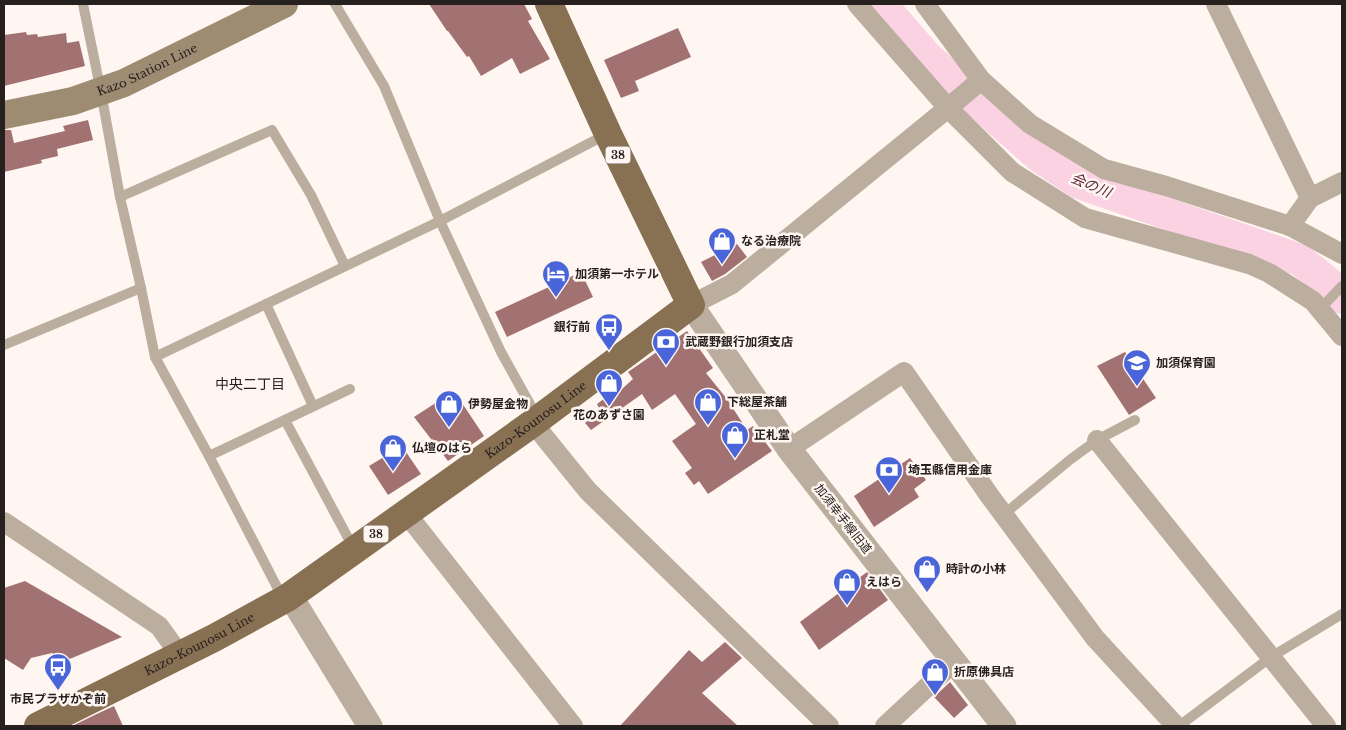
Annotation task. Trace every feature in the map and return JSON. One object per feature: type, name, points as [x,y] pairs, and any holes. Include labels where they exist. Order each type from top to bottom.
[{"type":"main road","name":"Kazo Station Line","points":[[4,115],[73,102],[124,83],[284,4]]},
{"type":"main road","name":"38","points":[[549,4],[608,134],[691,305]]},
{"type":"main road","name":"Kazo-Kounosu Line","points":[[38,726],[70,719],[180,655],[288,598],[533,422],[691,305]]},
{"type":"street","points":[[857,4],[948,108],[1012,172],[1084,218],[1249,264],[1269,273],[1314,301],[1342,336]]},
{"type":"street","points":[[925,4],[981,80],[1030,124],[1104,169],[1166,186],[1290,226],[1342,254]]},
{"type":"street","points":[[1216,4],[1310,198]]},
{"type":"street","points":[[691,305],[732,284],[981,80]]},
{"type":"street","points":[[1290,226],[1310,198],[1342,182]]},
{"type":"street","name":"加須幸手線旧道","points":[[691,305],[789,449],[953,663],[1004,726]]},
{"type":"street","points":[[789,449],[904,372],[1003,515],[1095,638],[1177,726]]},
{"type":"street","points":[[533,422],[588,491],[829,726]]},
{"type":"street","points":[[1097,440],[1326,726]]},
{"type":"street","points":[[406,513],[573,726]]},
{"type":"street","points":[[4,522],[159,626],[180,655]]},
{"type":"street","points":[[288,598],[297,607],[370,726]]},
{"type":"street","points":[[885,726],[953,663]]},
{"type":"lane","points":[[83,4],[120,197],[155,357],[277,587],[288,598]]},
{"type":"lane","points":[[335,4],[384,86],[440,221],[501,352],[531,406],[533,422]]},
{"type":"lane","points":[[120,197],[272,130],[311,195],[344,266]]},
{"type":"lane","points":[[155,357],[440,221],[608,134]]},
{"type":"lane","points":[[1320,309],[1342,286]]},
{"type":"lane","points":[[4,345],[141,288]]},
{"type":"lane","points":[[266,304],[313,406]]},
{"type":"lane","points":[[209,456],[350,389]]},
{"type":"lane","points":[[285,420],[354,550]]},
{"type":"lane","points":[[1003,515],[1097,440],[1135,420]]},
{"type":"lane","points":[[1177,726],[1272,657],[1342,614]]},
{"type":"building","points":[[429,4],[524,4],[532,19],[528,21],[550,59],[520,74],[512,58],[481,76],[469,56],[467,57],[447,31]]},
{"type":"building","points":[[678,28],[691,57],[635,81],[639,91],[621,98],[604,60]]},
{"type":"building","points":[[26,32],[27,35],[37,34],[38,37],[66,33],[67,43],[79,41],[85,66],[4,86],[4,35]]},
{"type":"building","points":[[88,120],[93,140],[57,149],[58,156],[41,160],[42,163],[4,172],[4,130],[11,130],[14,143],[65,131],[63,126]]},
{"type":"building","points":[[737,244],[747,257],[725,274],[712,281],[701,262]]},
{"type":"building","points":[[581,272],[593,297],[507,337],[495,312]]},
{"type":"building","points":[[687,331],[713,368],[706,373],[727,399],[747,430],[753,426],[772,451],[708,494],[699,481],[694,485],[685,473],[692,468],[672,441],[696,424],[675,394],[652,410],[642,394],[591,430],[585,423],[600,410],[597,404],[609,395],[612,398],[633,379],[628,372]]},
{"type":"building","points":[[1125,352],[1156,398],[1129,415],[1097,366]]},
{"type":"building","points":[[454,391],[484,436],[448,461],[414,417]]},
{"type":"building","points":[[402,446],[421,474],[388,495],[369,466]]},
{"type":"building","points":[[910,458],[926,480],[914,489],[919,497],[874,527],[854,496]]},
{"type":"building","points":[[867,572],[888,600],[819,650],[800,622]]},
{"type":"building","points":[[25,581],[122,637],[65,661],[52,653],[31,658],[23,670],[4,658],[4,588]]},
{"type":"building","points":[[725,642],[742,658],[702,693],[738,726],[620,726],[689,650],[702,662]]},
{"type":"building","points":[[950,682],[968,705],[954,718],[934,697]]},
{"type":"building","points":[[114,706],[123,726],[72,726],[101,712]]},
{"type":"waterway","name":"会の川","points":[[881,4],[927,57],[1040,157],[1079,183],[1300,260],[1331,285],[1342,298]]},
{"type":"place","name":"なる治療院","points":[[722,265]]},
{"type":"place","name":"加須第一ホテル","points":[[556,298]]},
{"type":"place","name":"銀行前","points":[[609,351]]},
{"type":"place","name":"武蔵野銀行加須支店","points":[[666,366]]},
{"type":"place","name":"加須保育園","points":[[1137,387]]},
{"type":"place","name":"花のあずさ園","points":[[609,407]]},
{"type":"place","name":"下総屋茶舗","points":[[708,426]]},
{"type":"place","name":"伊勢屋金物","points":[[449,428]]},
{"type":"place","name":"正札堂","points":[[735,459]]},
{"type":"place","name":"仏壇のはら","points":[[393,472]]},
{"type":"place","name":"埼玉縣信用金庫","points":[[889,494]]},
{"type":"place","name":"時計の小林","points":[[927,593]]},
{"type":"place","name":"えはら","points":[[847,606]]},
{"type":"place","name":"市民プラザかぞ前","points":[[58,691]]},
{"type":"place","name":"折原佛具店","points":[[935,696]]},
{"type":"district","name":"中央二丁目","points":[[250,384]]}]
